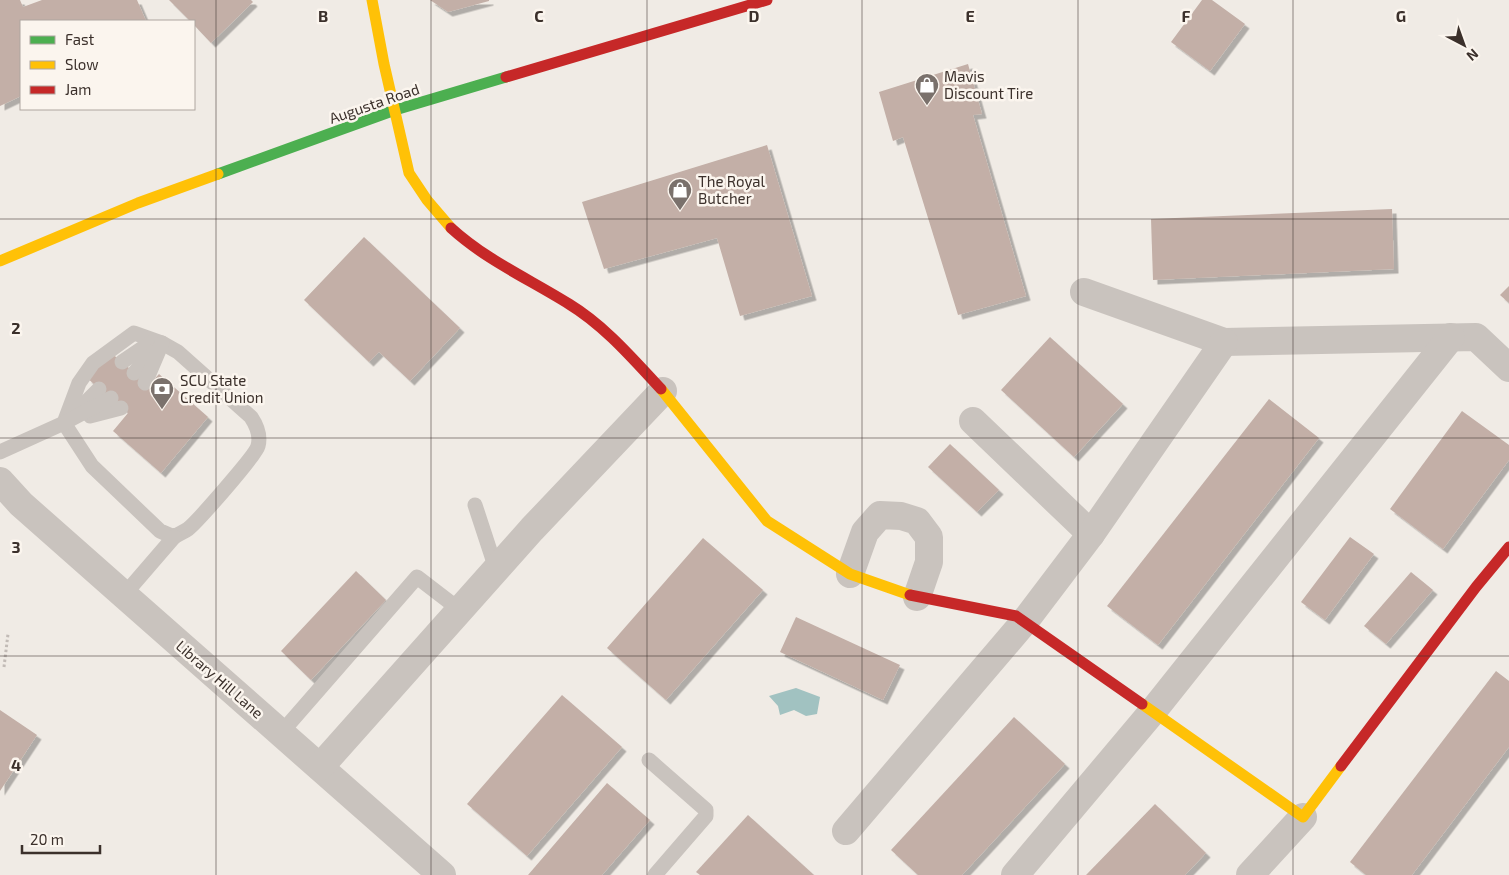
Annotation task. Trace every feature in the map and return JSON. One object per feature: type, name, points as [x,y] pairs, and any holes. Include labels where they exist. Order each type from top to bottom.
[{"type":"street","points":[[372,0],[384,64],[409,173],[444,222],[467,243],[514,273],[571,305],[615,340],[663,391],[767,521],[850,574],[917,596],[1016,616],[1303,817]]},
{"type":"street","name":"Augusta Road","points":[[0,261],[138,203],[394,110],[767,0]]},
{"type":"street","points":[[1084,292],[1224,342],[1476,337],[1509,368]]},
{"type":"street","points":[[1015,875],[1153,711],[1451,337]]},
{"type":"street","points":[[846,831],[1025,621],[1091,534],[1224,342]]},
{"type":"street","points":[[320,767],[496,569],[663,391]]},
{"type":"street","points":[[973,422],[1091,534]]},
{"type":"street","name":"Library Hill Lane","points":[[0,481],[21,504],[442,875]]},
{"type":"street","points":[[850,574],[864,532],[880,515],[901,516],[917,521],[928,537],[929,545],[929,562],[917,596]]},
{"type":"street","points":[[1250,875],[1303,817],[1476,587],[1509,547]]},
{"type":"lane","points":[[64,423],[79,383],[93,363],[134,333],[162,343],[178,352],[251,417],[257,426],[258,449],[188,529],[174,537],[124,595]]},
{"type":"lane","points":[[122,362],[150,343],[162,343]]},
{"type":"lane","points":[[140,378],[162,343]]},
{"type":"lane","points":[[0,452],[64,423],[110,398],[64,423]]},
{"type":"lane","points":[[64,423],[92,466],[160,531],[174,537]]},
{"type":"lane","points":[[476,505],[496,569]]},
{"type":"lane","points":[[281,733],[418,577],[460,610]]},
{"type":"lane","points":[[649,760],[706,810],[706,816],[656,875]]},
{"type":"path","points":[[4,667],[8,634]]},
{"type":"water","points":[[796,688],[820,697],[817,714],[806,716],[794,710],[780,715],[778,706],[769,696]]},
{"type":"building","points":[[0,0],[20,0],[23,7],[42,0],[137,0],[146,20],[20,20],[20,96],[0,106]]},
{"type":"building","points":[[169,0],[251,0],[253,2],[211,43],[195,26],[195,20],[189,20]]},
{"type":"building","points":[[430,0],[489,0],[489,1],[448,12]]},
{"type":"building","points":[[1202,0],[1212,0],[1245,24],[1210,71],[1171,42]]},
{"type":"building","points":[[968,64],[982,114],[973,115],[1026,296],[958,315],[903,137],[893,141],[879,92]]},
{"type":"building","points":[[767,145],[812,296],[740,316],[717,238],[604,269],[582,202]]},
{"type":"building","points":[[1392,209],[1394,269],[1153,280],[1151,219]]},
{"type":"building","points":[[364,237],[460,328],[410,381],[379,352],[369,362],[304,300]]},
{"type":"building","points":[[1509,286],[1509,303],[1500,295]]},
{"type":"building","points":[[1050,337],[1123,404],[1074,457],[1001,390]]},
{"type":"building","name":"SCU State Credit Union","points":[[110,352],[149,385],[159,374],[208,417],[161,473],[113,431],[128,413],[87,378]]},
{"type":"building","points":[[1269,399],[1319,438],[1158,645],[1107,606]]},
{"type":"building","points":[[1462,411],[1509,445],[1509,460],[1443,549],[1390,509]]},
{"type":"building","points":[[950,444],[999,490],[977,512],[928,467]]},
{"type":"building","points":[[1350,537],[1374,554],[1325,620],[1301,602]]},
{"type":"building","points":[[703,538],[763,590],[666,700],[607,648]]},
{"type":"building","points":[[356,571],[386,600],[311,680],[281,651]]},
{"type":"building","points":[[1411,572],[1433,590],[1386,644],[1364,626]]},
{"type":"building","points":[[796,617],[900,665],[883,700],[780,652]]},
{"type":"building","points":[[1496,671],[1509,681],[1509,747],[1412,875],[1366,875],[1350,862]]},
{"type":"building","points":[[562,695],[622,747],[527,856],[467,804]]},
{"type":"building","points":[[0,710],[37,735],[0,791]]},
{"type":"building","points":[[1014,717],[1065,764],[962,875],[918,875],[891,850]]},
{"type":"building","points":[[607,783],[650,820],[602,875],[528,875]]},
{"type":"building","points":[[1155,804],[1206,853],[1185,875],[1086,875]]},
{"type":"building","points":[[748,815],[814,875],[700,875],[696,872]]},
{"type":"traffic: fast","points":[[218,174],[395,110],[506,77]]},
{"type":"traffic: slow","points":[[372,0],[384,64],[409,173],[427,200],[451,228]]},
{"type":"traffic: slow","points":[[0,261],[138,203],[218,174]]},
{"type":"traffic: slow","points":[[661,389],[767,521],[850,574],[910,595]]},
{"type":"traffic: slow","points":[[1142,704],[1303,817],[1341,766]]},
{"type":"traffic: jam","points":[[506,77],[767,0]]},
{"type":"traffic: jam","points":[[451,228],[493,260],[554,295],[595,322],[661,389]]},
{"type":"traffic: jam","points":[[1341,766],[1476,587],[1509,547]]},
{"type":"traffic: jam","points":[[910,595],[1016,616],[1142,704]]},
{"type":"place","name":"Mavis Discount Tire","points":[[927,106]]},
{"type":"place","name":"The Royal Butcher","points":[[680,211]]},
{"type":"place","name":"SCU State Credit Union","points":[[162,410]]}]
